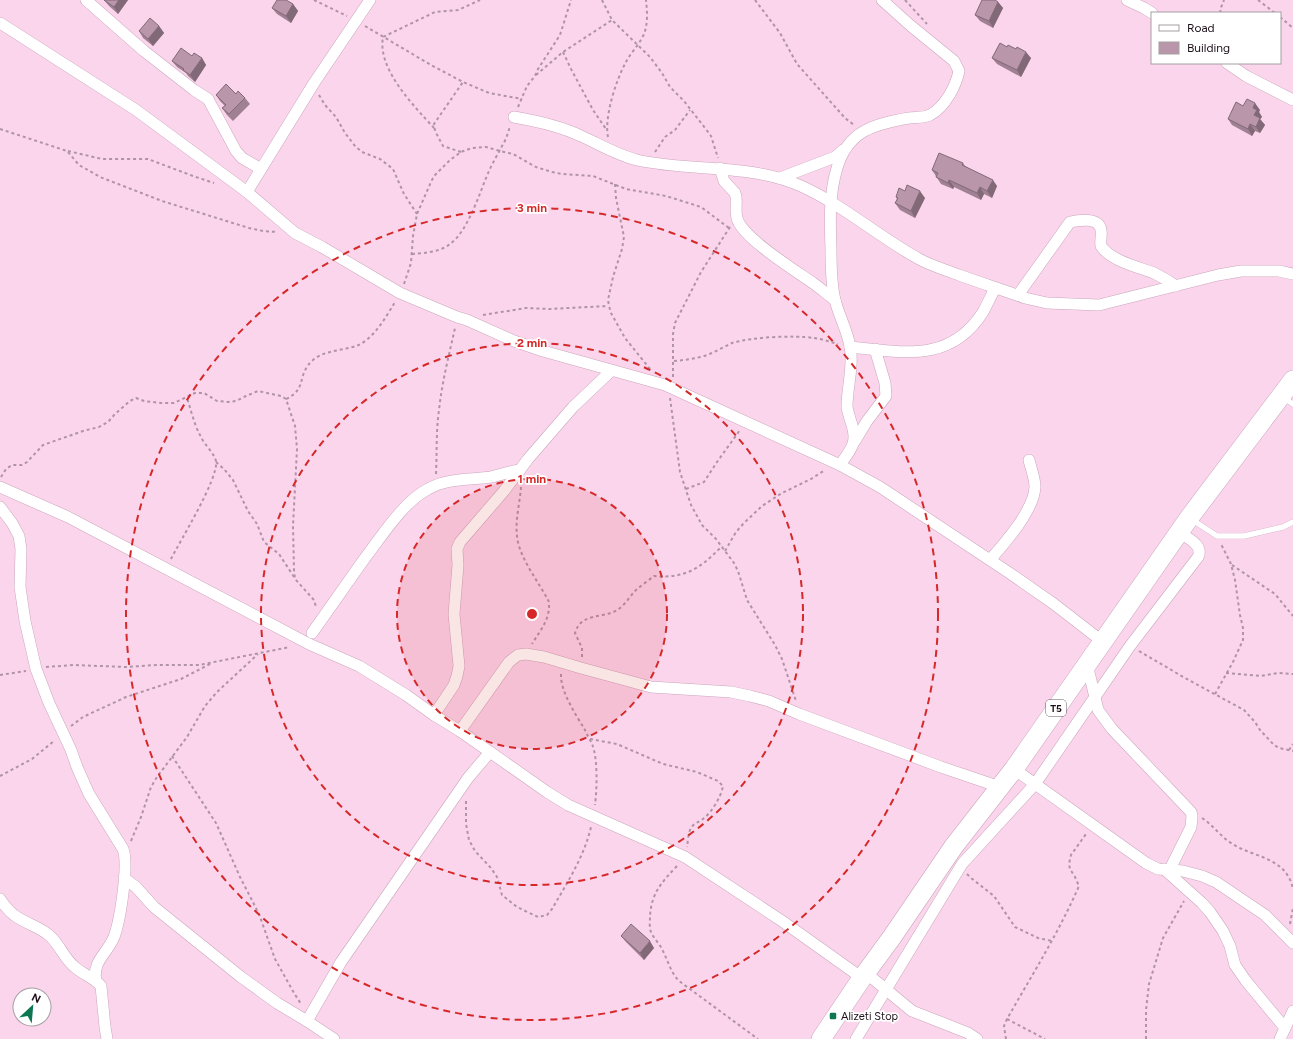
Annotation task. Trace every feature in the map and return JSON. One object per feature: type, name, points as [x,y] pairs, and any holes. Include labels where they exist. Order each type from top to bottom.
[{"type":"highway","name":"T5","points":[[822,1039],[864,975],[892,937],[954,846],[1014,769],[1184,525],[1290,390]]},
{"type":"street","points":[[86,0],[144,51],[208,99],[236,151],[242,158],[261,169]]},
{"type":"street","points":[[247,192],[314,83],[370,0]]},
{"type":"street","points":[[780,178],[835,157],[845,149],[853,139],[865,130],[872,127],[899,120],[929,116],[939,109],[957,81],[960,71],[954,61],[882,0]]},
{"type":"street","points":[[1127,0],[1151,12]]},
{"type":"street","points":[[0,23],[136,110],[247,192],[295,233],[322,247],[400,293],[514,341],[669,387],[837,464],[880,487],[990,560],[1054,604],[1103,642]]},
{"type":"street","points":[[1228,64],[1246,76],[1293,100]]},
{"type":"street","points":[[514,117],[555,126],[579,135],[624,156],[648,162],[754,172],[780,178],[802,187],[831,203],[927,263],[1018,296],[1047,303],[1100,305],[1218,275],[1241,271],[1279,271],[1293,274]]},
{"type":"street","points":[[845,149],[837,166],[833,184],[830,217],[831,269],[835,300],[850,347],[847,408],[855,441]]},
{"type":"street","points":[[719,168],[724,182],[735,193],[737,219],[743,229],[755,242],[835,300]]},
{"type":"street","points":[[1018,296],[1070,222],[1079,220],[1091,221],[1099,226],[1101,230],[1101,246],[1106,252],[1125,263],[1162,277],[1176,286]]},
{"type":"street","points":[[850,347],[911,352],[935,349],[947,345],[971,328],[983,312],[995,288]]},
{"type":"street","points":[[837,464],[852,447],[867,421],[886,396],[885,383],[875,349]]},
{"type":"street","points":[[434,715],[456,680],[459,666],[454,614],[458,570],[456,552],[457,547],[464,536],[504,491],[573,407],[611,371]]},
{"type":"street","points":[[990,560],[1010,536],[1034,496],[1035,486],[1029,460]]},
{"type":"street","points":[[312,633],[390,524],[419,495],[436,485],[492,477],[520,470]]},
{"type":"street","points":[[0,487],[68,518],[309,644],[359,666],[406,695],[434,715],[460,730],[547,792],[568,805],[594,815],[685,857],[864,975],[912,1011],[968,1033],[977,1039]]},
{"type":"street","points":[[0,507],[12,523],[19,536],[21,549],[20,587],[25,621],[36,669],[49,703],[64,732],[89,794],[123,849],[125,856],[124,878],[114,937],[101,956],[97,965],[95,974],[96,981]]},
{"type":"street","points":[[856,1039],[962,864],[1035,784],[1130,646],[1200,554],[1196,544],[1184,525]]},
{"type":"street","points":[[460,730],[509,662],[518,655],[526,654],[544,657],[651,687],[731,692],[769,701],[799,714],[941,767],[1000,787]]},
{"type":"street","points":[[1087,664],[1098,710],[1112,729],[1190,812],[1192,816],[1191,826],[1167,869]]},
{"type":"street","points":[[308,1018],[341,962],[468,778],[490,752]]},
{"type":"street","points":[[1014,769],[1146,863],[1158,869],[1183,871],[1202,876],[1221,885],[1265,916],[1290,940]]},
{"type":"street","points":[[1167,869],[1210,912],[1223,931],[1230,946],[1235,965],[1246,981],[1285,1028]]},
{"type":"street","points":[[124,878],[154,907],[241,977],[277,1003],[308,1018],[334,1039]]},
{"type":"street","points":[[0,899],[14,915],[41,929],[51,937],[74,967],[96,981],[101,986],[107,1039]]},
{"type":"street","points":[[1280,1039],[1293,1011]]},
{"type":"lane","points":[[1184,525],[1216,536],[1244,536],[1283,528],[1293,522]]},
{"type":"path","points":[[314,0],[357,21],[431,65],[463,82],[489,93],[522,99]]},
{"type":"path","points":[[383,37],[435,12],[458,10],[480,0]]},
{"type":"path","points":[[535,76],[560,35],[571,0]]},
{"type":"path","points":[[602,0],[612,20],[650,57],[670,87],[684,101],[711,136],[717,151],[719,168]]},
{"type":"path","points":[[611,150],[607,130],[608,113],[625,63],[645,32],[647,17],[646,0]]},
{"type":"path","points":[[755,0],[780,33],[797,64],[844,118],[865,130]]},
{"type":"path","points":[[1221,12],[1224,0]]},
{"type":"path","points":[[1258,0],[1274,12]]},
{"type":"path","points":[[1281,18],[1293,28]]},
{"type":"path","points":[[412,254],[440,249],[456,238],[466,223],[489,171],[503,146],[527,86],[535,76],[563,52],[612,20]]},
{"type":"path","points":[[383,37],[382,54],[404,95],[434,128],[443,146],[448,149],[461,152]]},
{"type":"path","points":[[563,52],[592,110],[607,130]]},
{"type":"path","points":[[434,128],[435,120],[463,82]]},
{"type":"path","points":[[314,83],[319,97],[336,117],[351,142],[362,152],[380,159],[393,168],[404,194],[417,214]]},
{"type":"path","points":[[648,162],[665,137],[675,130],[690,110]]},
{"type":"path","points":[[0,129],[67,151],[102,159],[148,159],[215,183]]},
{"type":"path","points":[[286,399],[297,393],[300,388],[305,369],[318,356],[324,353],[357,346],[368,339],[385,319],[400,293],[409,271],[417,214],[434,176],[450,160],[461,152],[472,148],[484,147],[500,150],[512,154],[536,167],[552,172],[593,176],[626,189],[666,196],[701,207],[729,228]]},
{"type":"path","points":[[67,151],[79,165],[100,177],[162,201],[249,228],[263,231],[295,233]]},
{"type":"path","points":[[615,184],[616,198],[624,237],[622,249],[613,277],[608,306],[611,314],[633,348],[669,387]]},
{"type":"path","points":[[737,219],[729,228],[701,272],[675,323],[673,334],[674,361],[669,387],[680,472],[691,505],[702,525],[726,550],[738,571],[747,600],[782,659],[799,714]]},
{"type":"path","points":[[436,485],[436,431],[443,382],[462,318],[526,308],[549,309],[608,306]]},
{"type":"path","points":[[674,361],[691,360],[705,356],[744,340],[760,338],[790,336],[811,338],[850,347]]},
{"type":"path","points":[[0,480],[6,469],[12,466],[22,465],[27,462],[43,445],[98,427],[108,422],[130,401],[136,398],[144,401],[174,403],[195,393],[204,393],[217,401],[228,402],[236,402],[258,391],[281,396],[286,399],[295,426],[297,449],[293,526],[295,578]]},
{"type":"path","points":[[187,398],[197,431],[212,453],[216,462],[233,480],[248,511],[257,524],[264,542],[276,551],[295,578],[314,600],[316,608]]},
{"type":"path","points":[[686,489],[704,482],[746,422]]},
{"type":"path","points":[[166,568],[211,482],[215,472],[216,462]]},
{"type":"path","points":[[726,550],[736,532],[762,506],[782,493],[837,464]]},
{"type":"path","points":[[520,470],[520,494],[516,528],[517,538],[521,552],[548,602],[549,611],[547,619],[526,654]]},
{"type":"path","points":[[1215,694],[1243,640],[1243,628],[1231,564],[1216,536]]},
{"type":"path","points":[[581,668],[583,654],[582,648],[575,633],[577,627],[582,622],[589,618],[616,611],[635,591],[654,576],[668,578],[684,574],[708,561],[722,546]]},
{"type":"path","points":[[1231,564],[1275,594],[1293,616]]},
{"type":"path","points":[[0,675],[51,666],[199,665],[309,644]]},
{"type":"path","points":[[1130,646],[1244,710],[1274,745],[1279,748],[1293,751]]},
{"type":"path","points":[[125,856],[141,817],[151,787],[157,777],[187,737],[205,706],[217,692],[259,653]]},
{"type":"path","points":[[0,776],[32,759],[83,717],[139,692],[181,679],[215,662]]},
{"type":"path","points":[[468,778],[465,810],[469,840],[472,846],[497,877],[502,895],[517,907],[538,917],[547,915],[552,909],[578,862],[588,840],[594,815],[597,785],[594,750],[590,739],[561,682],[562,663]]},
{"type":"path","points":[[1226,674],[1261,676],[1278,673],[1293,674]]},
{"type":"path","points":[[590,739],[612,742],[663,764],[697,772],[718,781],[723,786],[717,802],[703,819],[694,823],[690,830],[685,857],[663,881],[655,893],[650,912],[651,932],[661,948],[674,977],[758,1039]]},
{"type":"path","points":[[1289,750],[1293,744]]},
{"type":"path","points":[[172,756],[216,823],[240,877],[259,914],[275,959],[308,1018]]},
{"type":"path","points":[[1190,812],[1204,819],[1235,846],[1273,861],[1283,870],[1291,882],[1293,889]]},
{"type":"path","points":[[1006,1039],[1004,1026],[1007,1019],[1069,910],[1078,886],[1076,877],[1070,869],[1069,864],[1071,856],[1092,825]]},
{"type":"path","points":[[962,864],[965,871],[971,878],[994,896],[1015,927],[1038,938],[1052,941]]},
{"type":"path","points":[[1146,1039],[1149,984],[1163,938],[1180,911],[1189,891]]},
{"type":"path","points":[[1290,940],[1293,908]]},
{"type":"path","points":[[1007,1019],[1045,1039]]},
{"type":"building","points":[[104,0],[119,0],[114,7]]},
{"type":"building","points":[[277,0],[286,0],[293,4],[286,16],[272,8]]},
{"type":"building","points":[[982,0],[995,0],[998,2],[989,21],[975,15]]},
{"type":"building","points":[[150,18],[159,26],[148,39],[139,31]]},
{"type":"building","points":[[1000,43],[1007,47],[1008,45],[1016,49],[1017,47],[1026,52],[1017,70],[992,58]]},
{"type":"building","points":[[181,48],[192,56],[194,53],[202,58],[190,75],[172,61]]},
{"type":"building","points":[[226,84],[236,94],[238,91],[245,98],[229,114],[222,108],[226,105],[216,95]]},
{"type":"building","points":[[1247,99],[1255,103],[1253,108],[1257,110],[1254,115],[1260,118],[1256,127],[1250,124],[1248,129],[1228,119],[1236,102],[1243,106]]},
{"type":"building","points":[[939,153],[963,163],[962,165],[993,180],[987,191],[980,187],[977,193],[949,180],[948,183],[936,177],[938,173],[932,170]]},
{"type":"building","points":[[907,185],[920,191],[911,211],[895,203],[898,198],[896,197],[899,188],[905,191]]},
{"type":"building","points":[[631,924],[650,941],[640,953],[621,936]]},
{"type":"place","name":"Alizeti Stop","points":[[833,1016]]}]
